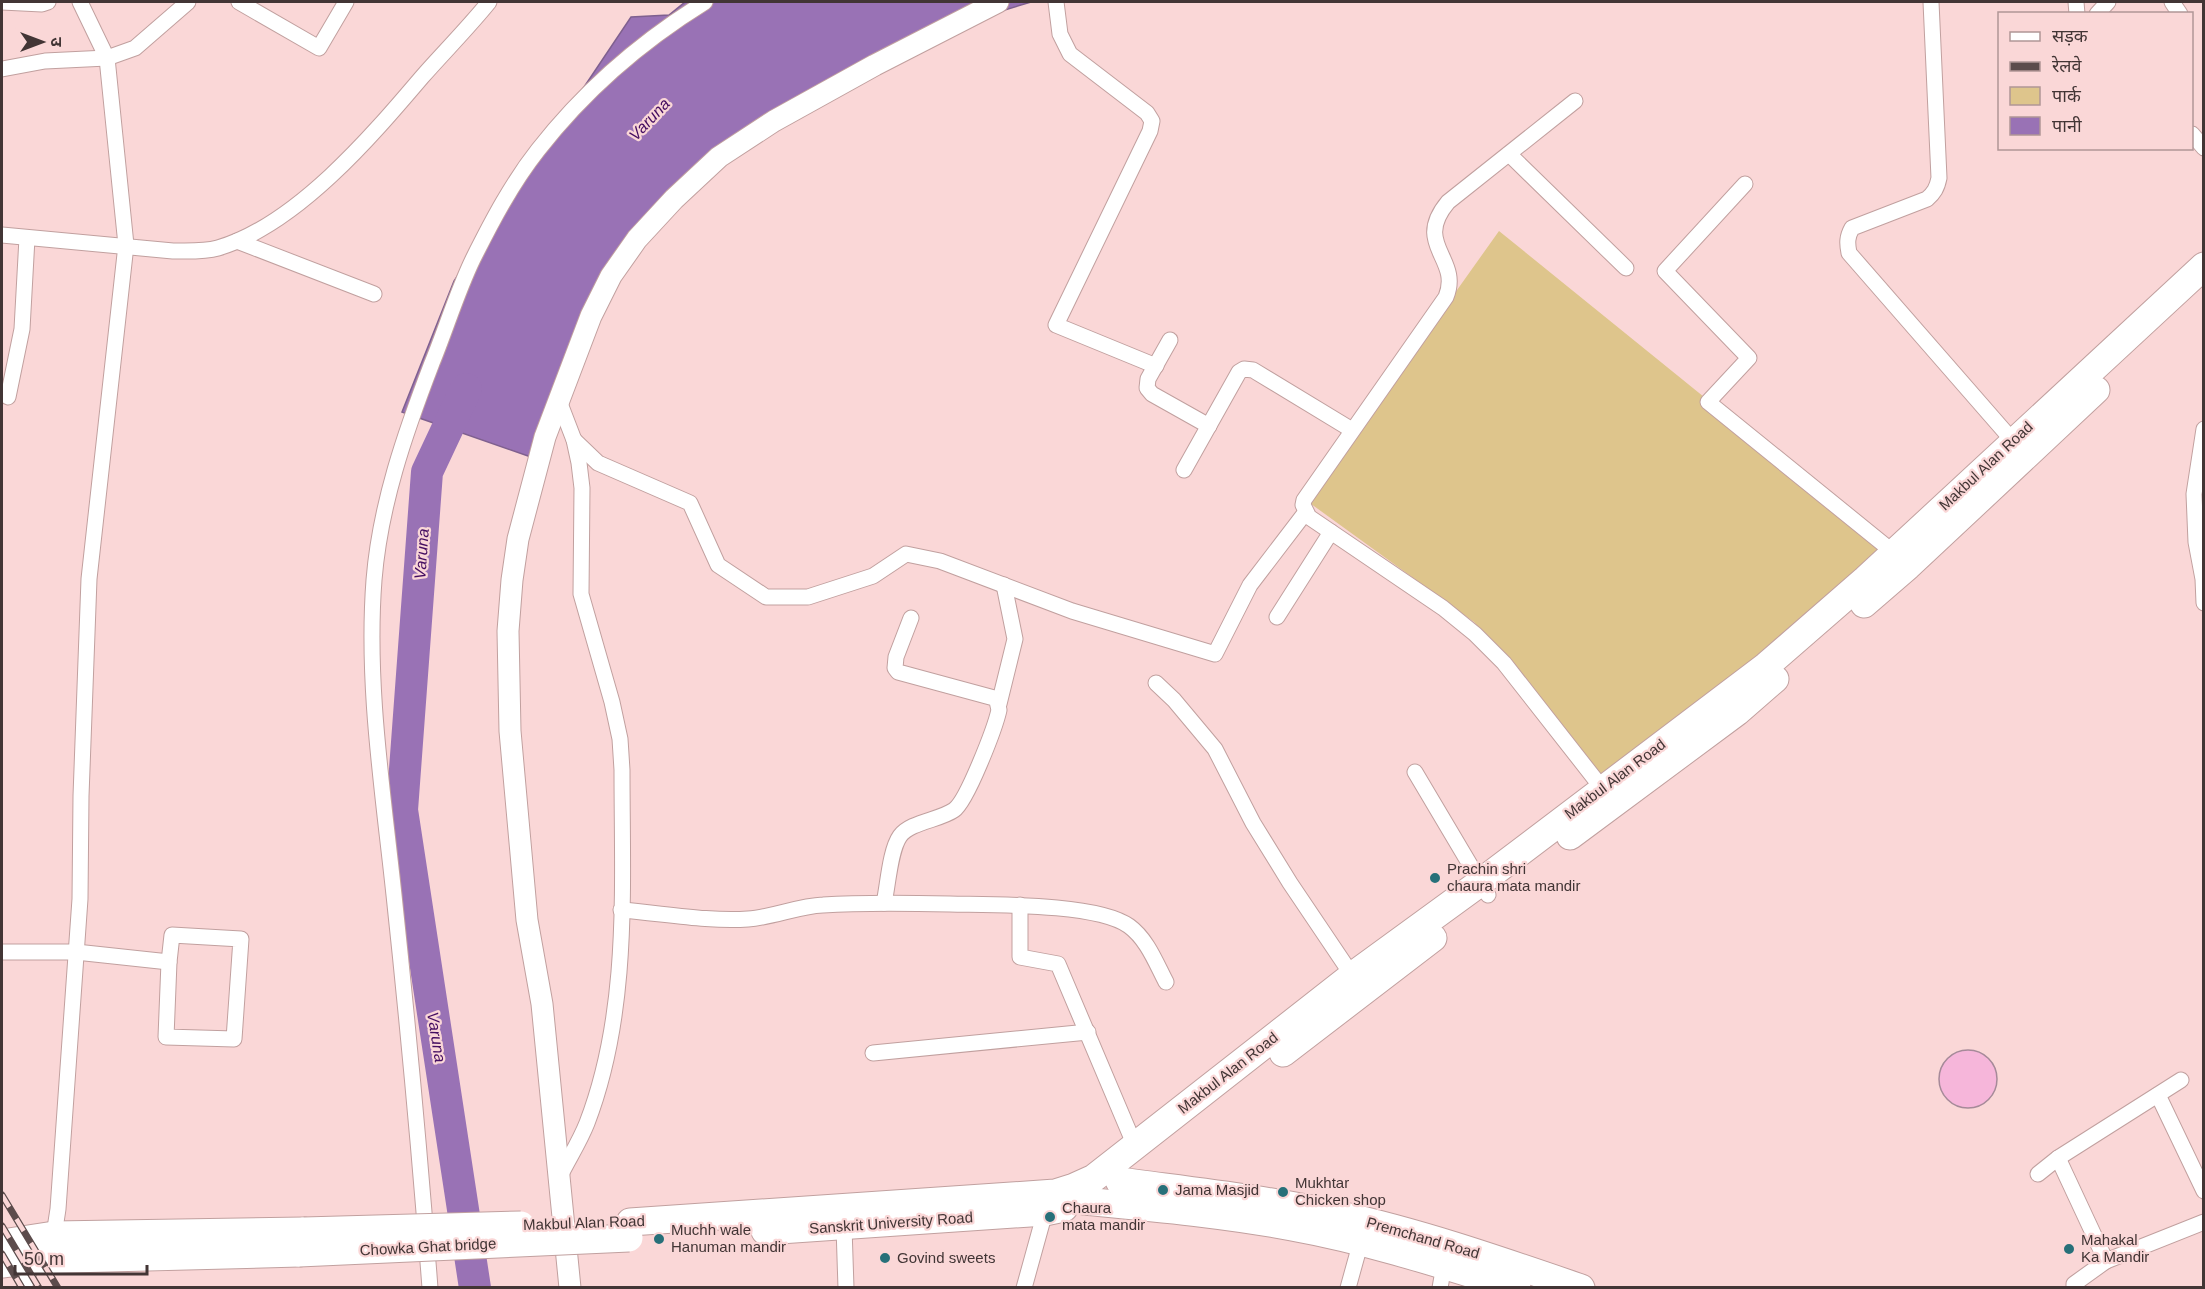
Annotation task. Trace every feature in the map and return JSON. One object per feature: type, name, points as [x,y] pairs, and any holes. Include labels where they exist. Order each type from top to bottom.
[{"type":"highway","name":"Makbul Alan Road","points":[[1901,559],[2013,441],[2204,266]]},
{"type":"highway","name":"Makbul Alan Road","points":[[1484,889],[1602,788],[1737,712],[1901,559],[2204,290]]},
{"type":"highway","name":"Makbul Alan Road","points":[[629,1230],[1054,1193],[1094,1178],[1358,984],[1668,751]]},
{"type":"highway","name":"Makbul Alan Road","points":[[1045,1212],[1084,1201],[1108,1190],[1358,984]]},
{"type":"highway","name":"Premchand Road","points":[[1119,1181],[1244,1198],[1340,1215],[1423,1236],[1581,1287]]},
{"type":"highway","name":"Premchand Road","points":[[1084,1201],[1221,1216],[1292,1227],[1360,1241],[1442,1276],[1517,1287]]},
{"type":"highway","name":"Sanskrit University Road","points":[[629,1230],[844,1227],[1045,1212]]},
{"type":"highway","name":"Chowka Ghat bridge","points":[[301,1242],[629,1230]]},
{"type":"highway","points":[[2,1243],[54,1234],[301,1242]]},
{"type":"highway","points":[[2,1263],[301,1242]]},
{"type":"street","points":[[2,2],[42,4],[48,2]]},
{"type":"street","points":[[24,1287],[33,1260],[54,1234],[58,1209],[80,899],[81,796],[89,579],[126,245],[107,58],[80,2]]},
{"type":"street","points":[[2,69],[45,62],[107,58],[135,48],[188,2]]},
{"type":"street","points":[[239,2],[319,48],[346,2]]},
{"type":"street","points":[[2,235],[198,251],[217,248],[237,241],[284,213],[335,173],[380,126],[489,2]]},
{"type":"street","points":[[430,1287],[417,1117],[382,791],[372,675],[374,579],[386,500],[409,422],[472,261],[510,191],[538,150],[586,96],[641,45],[705,2]]},
{"type":"street","points":[[570,1287],[542,1004],[527,921],[510,730],[508,631],[512,580],[518,538],[544,437],[591,316],[611,276],[659,215],[719,157],[774,121],[875,65],[998,2]]},
{"type":"street","points":[[1056,2],[1059,34],[1070,54],[1148,112],[1152,121],[1150,131],[1056,325],[1156,366]]},
{"type":"street","points":[[1931,2],[1940,178],[1938,186],[1927,199],[1852,228],[1848,246],[1850,253],[2013,441]]},
{"type":"street","points":[[1575,101],[1448,202],[1438,215],[1434,229],[1436,241],[1450,280],[1446,297],[1304,500],[1303,509],[1305,513],[1331,532],[1443,608],[1475,634],[1504,663],[1602,788]]},
{"type":"street","points":[[2193,135],[2204,148]]},
{"type":"street","points":[[1509,154],[1626,268]]},
{"type":"street","points":[[1744,184],[1665,271],[1749,358],[1708,402],[1901,559]]},
{"type":"street","points":[[8,397],[22,329],[27,238]]},
{"type":"street","points":[[237,241],[374,294]]},
{"type":"street","points":[[1170,340],[1146,384],[1148,391],[1209,426]]},
{"type":"street","points":[[1184,470],[1239,372],[1248,369],[1352,430]]},
{"type":"street","points":[[559,401],[574,441],[582,488],[581,594],[612,702],[620,739],[622,770],[620,964],[608,1051],[587,1124],[560,1176]]},
{"type":"street","points":[[2204,429],[2194,494],[2196,542],[2203,579],[2204,603]]},
{"type":"street","points":[[574,441],[598,463],[690,503],[718,565],[766,597],[808,597],[873,576],[906,554],[940,561],[1072,611],[1215,654],[1250,585],[1305,513]]},
{"type":"street","points":[[1277,617],[1331,532]]},
{"type":"street","points":[[884,903],[894,852],[901,834],[960,805],[998,716],[1015,639],[1004,585]]},
{"type":"street","points":[[911,618],[896,657],[895,669],[898,672],[987,695],[999,704]]},
{"type":"street","points":[[1156,683],[1174,700],[1215,749],[1253,823],[1358,984]]},
{"type":"street","points":[[1415,772],[1484,889]]},
{"type":"street","points":[[621,910],[747,919],[824,904],[1020,905],[1092,912],[1128,924],[1149,950],[1166,982]]},
{"type":"street","points":[[1020,905],[1020,957],[1058,964],[1136,1146]]},
{"type":"street","points":[[172,935],[242,939],[234,1039],[166,1037],[169,962],[172,935]]},
{"type":"street","points":[[2,952],[76,952],[169,962]]},
{"type":"street","points":[[873,1053],[1088,1032]]},
{"type":"street","points":[[2038,1174],[2058,1158],[2181,1080]]},
{"type":"street","points":[[2158,1095],[2204,1191]]},
{"type":"street","points":[[2058,1158],[2106,1261]]},
{"type":"street","points":[[1024,1287],[1045,1212]]},
{"type":"street","points":[[2074,1287],[2074,1284],[2106,1261],[2204,1222]]},
{"type":"street","points":[[844,1227],[846,1287]]},
{"type":"street","points":[[1348,1287],[1360,1241]]},
{"type":"green space","points":[[1499,231],[1903,558],[1606,783],[1474,622],[1307,501]]},
{"type":"water","points":[[685,2],[1031,2],[965,22],[742,135],[599,281],[531,457],[402,412],[454,281],[631,17],[669,15]]},
{"type":"building","points":[[1968,1050],[1979,1052],[1992,1063],[1997,1079],[1995,1090],[1984,1103],[1968,1108],[1957,1106],[1944,1095],[1939,1079],[1941,1068],[1952,1055]]},
{"type":"waterway","name":"Varuna","points":[[466,389],[427,472],[402,810],[475,1288]]},
{"type":"railway","points":[[2,1195],[58,1288]]},
{"type":"railway","points":[[2,1226],[39,1288]]},
{"type":"railway","points":[[2,1254],[22,1288]]},
{"type":"place","name":"Prachin shri chaura mata mandir","points":[[1435,878]]},
{"type":"place","name":"Jama Masjid","points":[[1163,1190]]},
{"type":"place","name":"Mukhtar Chicken shop","points":[[1283,1192]]},
{"type":"place","name":"Chaura mata mandir","points":[[1050,1217]]},
{"type":"place","name":"Muchh wale Hanuman mandir","points":[[659,1239]]},
{"type":"place","name":"Mahakal Ka Mandir","points":[[2069,1249]]},
{"type":"place","name":"Govind sweets","points":[[885,1258]]}]
